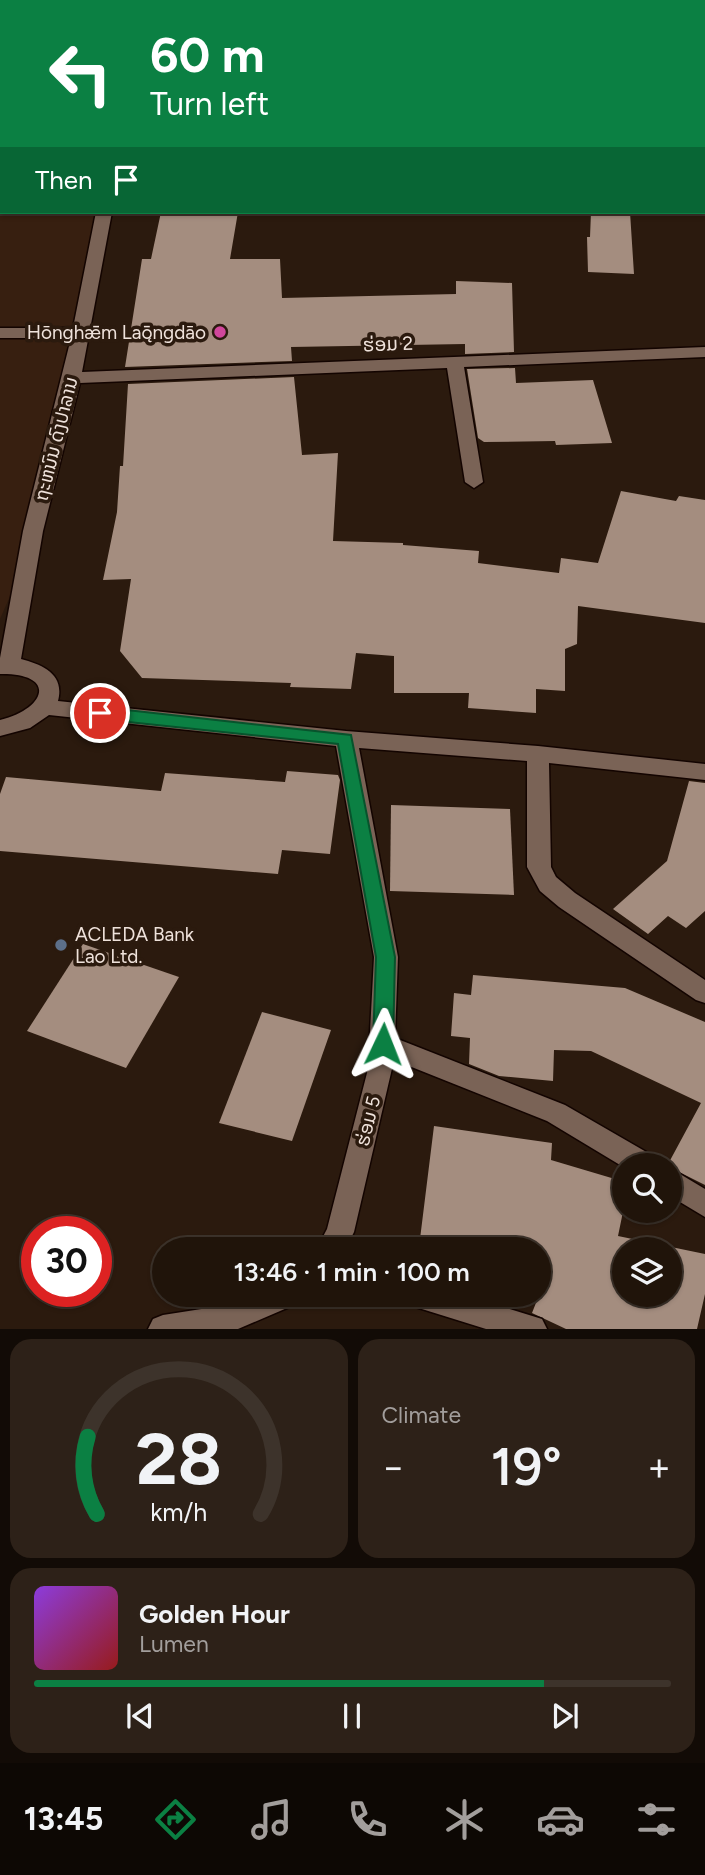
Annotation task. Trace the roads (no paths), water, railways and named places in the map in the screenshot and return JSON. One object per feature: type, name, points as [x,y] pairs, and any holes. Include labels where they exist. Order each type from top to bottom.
[{"type":"street","name":"ຖະຫນົນ ດົງປາລານ","points":[[5,667],[33,531],[72,378],[104,214]]},
{"type":"street","points":[[0,333],[80,332]]},
{"type":"street","name":"ຮ່ອມ 2","points":[[72,378],[705,352]]},
{"type":"street","points":[[455,362],[474,482]]},
{"type":"street","points":[[0,728],[26,723],[46,708],[51,690],[47,682],[33,670],[5,667]]},
{"type":"street","points":[[46,708],[705,772]]},
{"type":"street","name":"ຮ່ອມ 5","points":[[337,1237],[381,1069],[386,957],[346,739]]},
{"type":"street","points":[[538,754],[539,867],[548,884],[567,900],[705,993]]},
{"type":"street","points":[[383,1044],[556,1113],[623,1153]]},
{"type":"street","points":[[682,1188],[705,1204]]},
{"type":"street","points":[[163,1329],[230,1324],[262,1307]]},
{"type":"street","points":[[459,1307],[532,1329]]},
{"type":"place","name":"Hōnghǣm Laǭngdāo","points":[[220,332]]},
{"type":"place","name":"ACLEDA Bank Lao Ltd.","points":[[61,945]]}]
